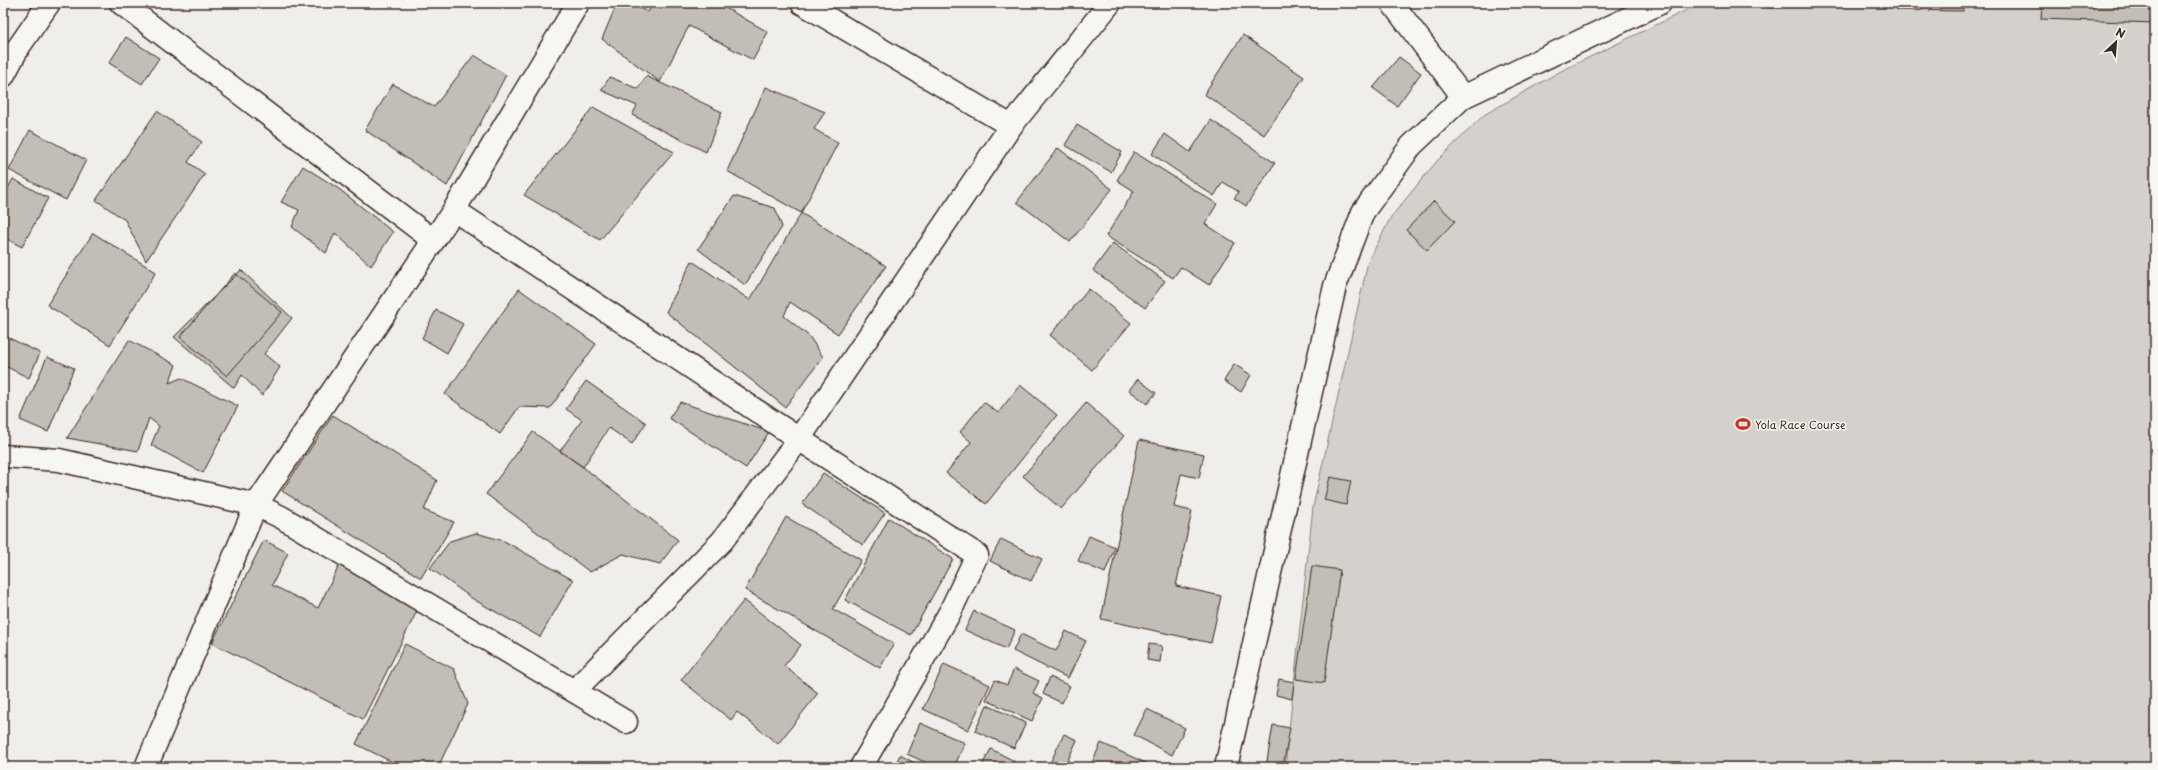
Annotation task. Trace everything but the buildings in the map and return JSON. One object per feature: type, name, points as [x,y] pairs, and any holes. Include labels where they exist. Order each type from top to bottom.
[{"type":"street","points":[[3,76],[18,48],[49,3]]},
{"type":"street","points":[[121,3],[433,240]]},
{"type":"street","points":[[146,767],[256,506],[454,210],[578,3]]},
{"type":"street","points":[[802,3],[1011,126]]},
{"type":"street","points":[[574,691],[722,541],[799,439],[1011,126],[1110,3]]},
{"type":"street","points":[[1392,3],[1463,97]]},
{"type":"street","points":[[1226,767],[1335,286],[1363,212],[1411,146],[1463,97],[1660,3]]},
{"type":"street","points":[[454,210],[977,555],[949,614],[861,767]]},
{"type":"street","points":[[3,456],[59,460],[256,506],[281,517],[626,722]]},
{"type":"shaded area","name":"Yola Race Course","points":[[1701,3],[2155,3],[2155,767],[1285,767],[1313,507],[1368,262],[1391,217],[1437,161],[1484,115],[1559,72]]},
{"type":"place","name":"Yola Race Course","points":[[1743,424]]}]
